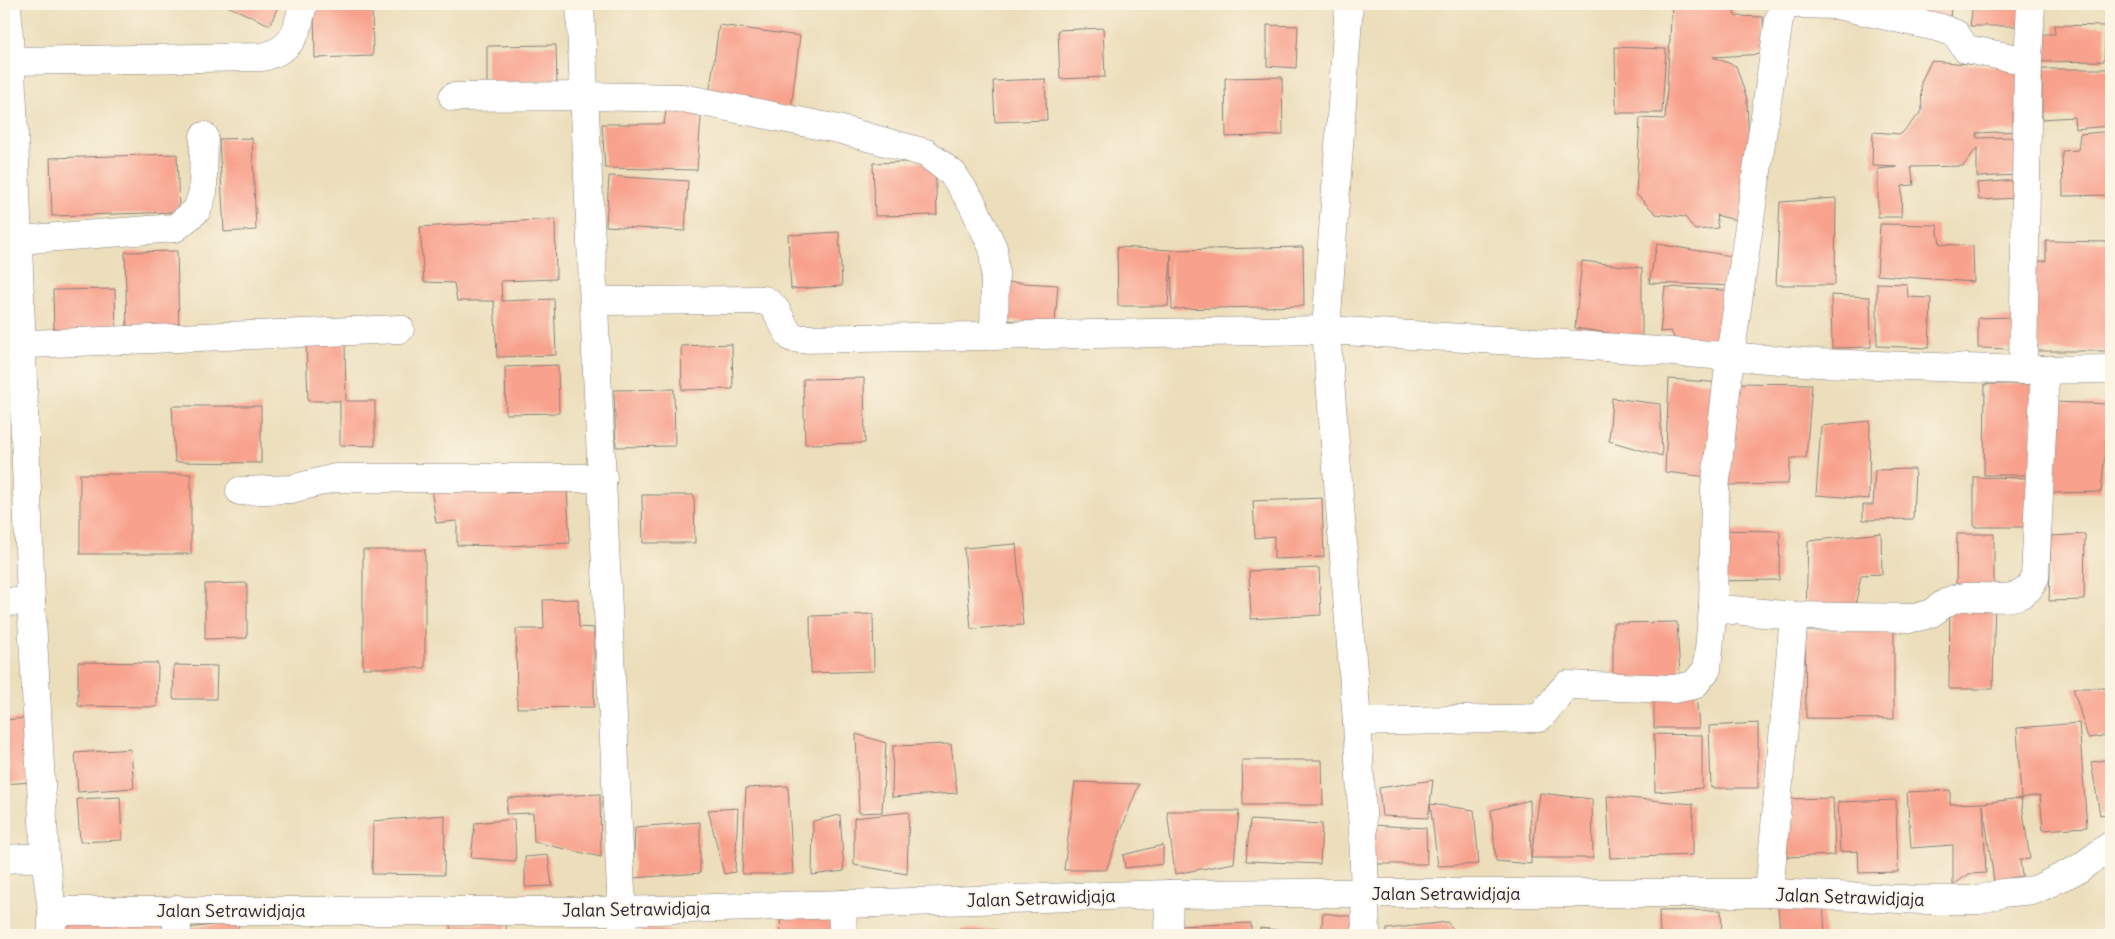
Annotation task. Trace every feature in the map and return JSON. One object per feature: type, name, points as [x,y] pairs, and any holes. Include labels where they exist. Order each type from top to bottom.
[{"type":"street","name":"Jalan Setrawidjaja","points":[[7,4],[18,240],[12,345],[31,601],[45,857],[52,923],[622,923],[842,904],[1169,894],[1769,893],[1922,900],[1978,900],[2002,894],[2035,890],[2080,868],[2111,845]]},
{"type":"street","points":[[10,61],[263,57],[276,54],[296,35],[303,4]]},
{"type":"street","points":[[580,4],[622,923]]},
{"type":"street","points":[[1349,4],[1326,330],[1357,722],[1366,935]]},
{"type":"street","points":[[1357,722],[1539,718],[1550,708],[1559,692],[1567,685],[1674,689],[1694,685],[1707,669],[1713,608],[1715,489],[1730,358],[1779,19],[1784,8],[1792,4],[1837,5],[1941,28],[1956,34],[1966,49],[2028,61]]},
{"type":"street","points":[[1713,608],[1794,616],[1912,618],[1929,614],[1954,598],[1999,599],[2022,594],[2031,586],[2035,578],[2034,370],[2028,61],[2031,4]]},
{"type":"street","points":[[453,97],[585,96],[683,98],[838,129],[926,153],[953,174],[976,210],[993,248],[995,271],[994,336]]},
{"type":"street","points":[[18,240],[175,228],[197,210],[203,192],[204,136]]},
{"type":"street","points":[[595,301],[764,300],[777,310],[788,334],[792,338],[799,339],[1326,330],[1551,343],[1730,358],[2034,370],[2111,369]]},
{"type":"street","points":[[12,345],[400,328]]},
{"type":"street","points":[[240,491],[291,489],[335,478],[603,478]]},
{"type":"street","points":[[4,602],[31,601]]},
{"type":"street","points":[[1769,893],[1794,616]]},
{"type":"street","points":[[4,859],[45,857]]},
{"type":"street","points":[[1168,935],[1169,894]]},
{"type":"street","points":[[842,904],[843,935]]},
{"type":"building","points":[[223,4],[279,4],[270,25]]},
{"type":"building","points":[[1672,4],[1732,4],[1735,16],[1763,17],[1765,54],[1713,57],[1736,66],[1747,99],[1748,129],[1769,135],[1747,223],[1716,215],[1718,228],[1695,230],[1685,217],[1656,214],[1636,194],[1640,118],[1665,119]]},
{"type":"building","points":[[1910,4],[1951,4],[1950,20],[1910,18]]},
{"type":"building","points":[[1973,4],[2022,4],[2021,26],[1970,26]]},
{"type":"building","points":[[372,5],[373,56],[315,58],[314,7]]},
{"type":"building","points":[[719,25],[800,36],[791,108],[709,96]]},
{"type":"building","points":[[1267,25],[1298,26],[1296,68],[1267,66]]},
{"type":"building","points":[[2054,25],[2106,26],[2104,61],[2039,62],[2038,34],[2055,34]]},
{"type":"building","points":[[1103,28],[1105,77],[1060,79],[1058,30]]},
{"type":"building","points":[[556,45],[557,89],[487,91],[487,46]]},
{"type":"building","points":[[1615,47],[1666,49],[1662,113],[1616,113]]},
{"type":"building","points":[[1931,61],[2020,68],[2018,131],[1977,133],[1977,138],[2019,137],[2018,175],[1977,177],[1977,148],[1963,166],[1911,167],[1914,185],[1902,186],[1901,217],[1878,217],[1878,169],[1897,167],[1872,166],[1873,132],[1901,134],[1922,111],[1921,82]]},
{"type":"building","points":[[2042,69],[2111,69],[2110,126],[2075,129],[2074,117],[2042,119]]},
{"type":"building","points":[[1282,77],[1283,135],[1226,137],[1225,78]]},
{"type":"building","points":[[1045,79],[1047,120],[995,122],[993,81]]},
{"type":"building","points":[[667,104],[702,104],[697,170],[605,168],[602,124],[664,124]]},
{"type":"building","points":[[2111,131],[2111,195],[2063,196],[2062,151],[2078,150],[2080,134]]},
{"type":"building","points":[[252,138],[256,230],[224,232],[219,139]]},
{"type":"building","points":[[177,154],[179,212],[52,216],[50,158]]},
{"type":"building","points":[[935,161],[937,215],[875,216],[873,163]]},
{"type":"building","points":[[609,176],[688,181],[685,231],[606,226]]},
{"type":"building","points":[[2018,180],[2018,198],[1979,200],[1977,183]]},
{"type":"building","points":[[1836,198],[1835,285],[1776,285],[1780,202]]},
{"type":"building","points":[[555,219],[556,279],[501,281],[502,301],[554,299],[556,355],[497,357],[494,301],[457,301],[454,283],[424,282],[420,227]]},
{"type":"building","points":[[1880,224],[1937,225],[1940,244],[1973,246],[1974,282],[1877,275]]},
{"type":"building","points":[[839,232],[842,286],[791,289],[788,235]]},
{"type":"building","points":[[2046,241],[2111,242],[2111,351],[2029,351],[2030,261],[2046,261]]},
{"type":"building","points":[[1657,244],[1731,256],[1739,286],[1649,283]]},
{"type":"building","points":[[1117,247],[1171,250],[1303,247],[1304,306],[1172,309],[1171,254],[1168,306],[1118,306]]},
{"type":"building","points":[[177,251],[179,329],[127,331],[125,252]]},
{"type":"building","points":[[1582,261],[1642,268],[1642,338],[1575,328]]},
{"type":"building","points":[[1005,282],[1058,285],[1055,324],[1002,320]]},
{"type":"building","points":[[1877,283],[1907,284],[1908,297],[1931,298],[1929,348],[1877,346]]},
{"type":"building","points":[[1665,287],[1741,291],[1729,343],[1676,342],[1671,331],[1660,332]]},
{"type":"building","points":[[115,289],[116,333],[54,335],[53,290]]},
{"type":"building","points":[[1831,295],[1870,297],[1871,347],[1832,348]]},
{"type":"building","points":[[2013,317],[2013,349],[1978,348],[1978,318]]},
{"type":"building","points":[[345,342],[346,401],[375,401],[375,446],[340,445],[340,401],[308,401],[306,343]]},
{"type":"building","points":[[732,344],[733,389],[682,390],[681,346]]},
{"type":"building","points":[[558,365],[559,413],[506,414],[505,367]]},
{"type":"building","points":[[864,378],[865,443],[805,444],[803,379]]},
{"type":"building","points":[[1669,379],[1722,383],[1708,477],[1665,472]]},
{"type":"building","points":[[1734,383],[1812,384],[1806,458],[1791,458],[1788,484],[1728,485]]},
{"type":"building","points":[[1985,384],[2032,384],[2032,475],[1984,475]]},
{"type":"building","points":[[674,389],[675,446],[616,447],[614,390]]},
{"type":"building","points":[[1612,398],[1660,404],[1662,456],[1609,441]]},
{"type":"building","points":[[2054,402],[2110,404],[2101,492],[2052,493]]},
{"type":"building","points":[[172,406],[261,406],[261,463],[175,462]]},
{"type":"building","points":[[1870,421],[1869,499],[1816,495],[1821,426]]},
{"type":"building","points":[[2110,458],[2111,493],[2106,494]]},
{"type":"building","points":[[1915,469],[1913,519],[1863,520],[1863,505],[1873,505],[1875,470]]},
{"type":"building","points":[[80,474],[191,474],[191,554],[80,554]]},
{"type":"building","points":[[1974,477],[2031,478],[2030,527],[1974,527]]},
{"type":"building","points":[[502,483],[503,493],[567,489],[570,543],[506,546],[457,545],[457,521],[436,523],[431,488]]},
{"type":"building","points":[[642,495],[694,495],[695,543],[643,543]]},
{"type":"building","points":[[1322,498],[1324,557],[1274,559],[1274,536],[1255,538],[1253,501]]},
{"type":"building","points":[[1712,530],[1780,531],[1779,580],[1713,581]]},
{"type":"building","points":[[1881,533],[1882,574],[1861,575],[1854,613],[1806,614],[1808,541]]},
{"type":"building","points":[[1957,534],[1994,534],[1994,585],[1956,585]]},
{"type":"building","points":[[2085,534],[2084,600],[2049,601],[2051,536]]},
{"type":"building","points":[[1016,544],[1023,625],[971,629],[964,548]]},
{"type":"building","points":[[363,550],[425,550],[425,668],[363,668]]},
{"type":"building","points":[[1319,568],[1321,615],[1251,619],[1249,571]]},
{"type":"building","points":[[247,583],[247,638],[205,639],[205,584]]},
{"type":"building","points":[[1950,590],[1995,591],[1993,689],[1949,689]]},
{"type":"building","points":[[578,599],[579,627],[594,628],[594,707],[517,708],[516,629],[544,629],[543,600]]},
{"type":"building","points":[[873,614],[874,671],[811,673],[810,616]]},
{"type":"building","points":[[1677,622],[1680,676],[1613,680],[1613,623]]},
{"type":"building","points":[[1894,630],[1894,719],[1806,718],[1805,631]]},
{"type":"building","points":[[78,662],[158,663],[157,707],[78,706]]},
{"type":"building","points":[[174,665],[217,666],[216,699],[173,699]]},
{"type":"building","points":[[1695,682],[1699,728],[1654,728],[1654,683]]},
{"type":"building","points":[[2073,688],[2111,688],[2111,735],[2088,738]]},
{"type":"building","points":[[26,718],[31,782],[4,784],[4,720]]},
{"type":"building","points":[[1758,723],[1758,788],[1711,788],[1709,726]]},
{"type":"building","points":[[2079,723],[2087,827],[2043,830],[2040,795],[2021,798],[2017,728]]},
{"type":"building","points":[[856,734],[886,743],[882,812],[859,813]]},
{"type":"building","points":[[1654,734],[1702,735],[1702,788],[1655,792]]},
{"type":"building","points":[[951,744],[957,793],[892,797],[893,746]]},
{"type":"building","points":[[131,749],[134,788],[78,792],[75,753]]},
{"type":"building","points":[[2111,759],[2111,813],[2100,815],[2091,762]]},
{"type":"building","points":[[1242,760],[1322,760],[1323,805],[1243,805]]},
{"type":"building","points":[[1433,780],[1428,818],[1382,816],[1379,788]]},
{"type":"building","points":[[1075,782],[1139,784],[1106,870],[1064,870]]},
{"type":"building","points":[[788,786],[793,874],[742,874],[746,788]]},
{"type":"building","points":[[1950,790],[1950,804],[1983,803],[2021,798],[2030,859],[2020,860],[2022,876],[1994,881],[1983,805],[1986,873],[1969,874],[1953,885],[1953,845],[1911,848],[1907,792]]},
{"type":"building","points":[[1540,793],[1592,799],[1593,858],[1531,858]]},
{"type":"building","points":[[600,794],[601,857],[534,842],[533,813],[506,814],[508,798]]},
{"type":"building","points":[[1607,796],[1693,804],[1693,855],[1610,858]]},
{"type":"building","points":[[120,797],[122,840],[80,842],[77,799]]},
{"type":"building","points":[[1833,798],[1835,855],[1787,857],[1785,799]]},
{"type":"building","points":[[1530,800],[1531,864],[1496,861],[1491,810]]},
{"type":"building","points":[[1896,800],[1898,872],[1859,873],[1858,851],[1840,852],[1838,802]]},
{"type":"building","points":[[1430,804],[1474,810],[1479,864],[1438,866]]},
{"type":"building","points":[[738,808],[735,872],[724,874],[708,810]]},
{"type":"building","points":[[1167,811],[1239,811],[1234,863],[1175,874]]},
{"type":"building","points":[[909,812],[907,874],[854,865],[854,818]]},
{"type":"building","points":[[445,815],[444,875],[372,874],[373,821]]},
{"type":"building","points":[[840,815],[844,871],[812,875],[813,821]]},
{"type":"building","points":[[514,819],[516,861],[471,858],[475,823]]},
{"type":"building","points":[[1250,820],[1322,824],[1320,864],[1246,861]]},
{"type":"building","points":[[700,822],[700,873],[633,878],[635,827]]},
{"type":"building","points":[[1371,825],[1426,828],[1427,864],[1371,864]]},
{"type":"building","points":[[1163,845],[1163,864],[1125,868],[1123,855]]},
{"type":"building","points":[[548,855],[552,886],[525,887],[525,857]]},
{"type":"building","points":[[1823,901],[1825,935],[1780,935],[1778,904]]},
{"type":"building","points":[[1721,910],[1722,935],[1660,935],[1659,911]]},
{"type":"building","points":[[1323,913],[1364,918],[1361,935],[1321,935]]},
{"type":"building","points":[[780,916],[835,918],[836,935],[781,935]]},
{"type":"building","points":[[169,919],[170,935],[61,935],[60,921]]},
{"type":"building","points":[[238,922],[239,935],[180,935],[179,929]]},
{"type":"building","points":[[1447,922],[1459,935],[1386,935],[1387,929]]},
{"type":"building","points":[[507,923],[505,935],[451,935],[450,924]]},
{"type":"building","points":[[1251,923],[1251,935],[1177,935],[1178,926]]},
{"type":"building","points":[[642,928],[682,933],[682,935],[642,935]]},
{"type":"building","points":[[1260,928],[1314,934],[1260,935]]},
{"type":"building","points":[[960,929],[999,930],[999,935],[960,935]]}]
